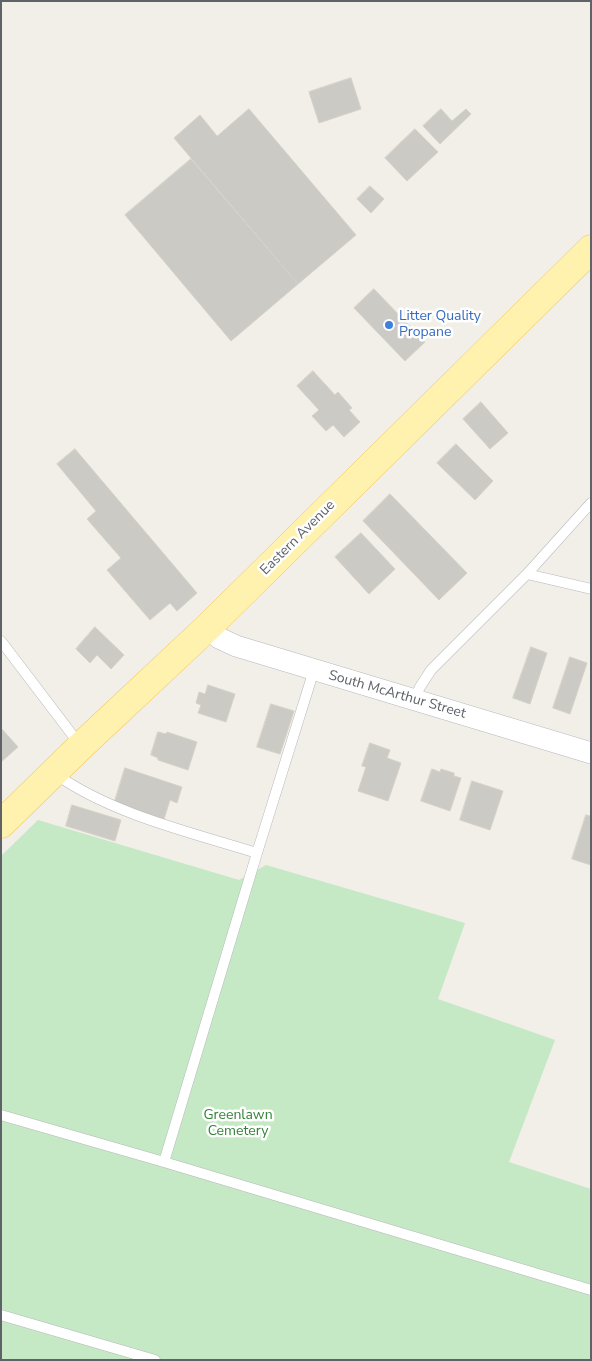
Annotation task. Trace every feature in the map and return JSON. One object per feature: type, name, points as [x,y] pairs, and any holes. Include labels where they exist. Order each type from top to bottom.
[{"type":"main road","name":"Eastern Avenue","points":[[1,824],[208,627],[591,249]]},
{"type":"street","name":"South McArthur Street","points":[[208,627],[219,638],[236,646],[591,753]]},
{"type":"lane","points":[[414,700],[430,670],[527,574],[591,503]]},
{"type":"lane","points":[[527,574],[591,589]]},
{"type":"lane","points":[[1,641],[81,746]]},
{"type":"lane","points":[[164,1162],[314,670]]},
{"type":"lane","points":[[53,773],[72,786],[112,806],[257,853]]},
{"type":"lane","points":[[1,1115],[591,1290]]},
{"type":"lane","points":[[1,1315],[155,1360]]},
{"type":"green space","name":"Greenlawn Cemetery","points":[[38,820],[239,880],[266,865],[465,923],[438,999],[555,1040],[509,1162],[591,1189],[591,1360],[1,1360],[1,856]]},
{"type":"building","points":[[351,78],[361,109],[319,123],[309,92]]},
{"type":"building","points":[[249,109],[356,235],[298,284],[174,138],[200,115],[217,136]]},
{"type":"building","points":[[441,109],[452,121],[466,109],[471,114],[440,144],[423,126]]},
{"type":"building","points":[[415,129],[438,152],[407,181],[385,158]]},
{"type":"building","points":[[191,159],[298,284],[231,341],[125,215]]},
{"type":"building","points":[[370,186],[384,199],[371,213],[357,199]]},
{"type":"building","name":"Litter Quality Propane","points":[[374,289],[425,342],[405,361],[354,308]]},
{"type":"building","points":[[313,371],[335,395],[338,392],[352,408],[349,410],[360,422],[344,437],[333,425],[326,431],[312,416],[319,410],[297,386]]},
{"type":"building","points":[[481,402],[508,433],[490,449],[463,419]]},
{"type":"building","points":[[456,444],[493,481],[475,500],[437,463]]},
{"type":"building","points":[[75,449],[197,593],[177,611],[170,603],[150,620],[107,570],[121,558],[87,519],[96,511],[57,464]]},
{"type":"building","points":[[390,494],[467,573],[439,600],[363,521]]},
{"type":"building","points":[[361,533],[395,569],[369,594],[335,557]]},
{"type":"building","points":[[95,627],[124,655],[111,669],[97,655],[90,663],[76,649]]},
{"type":"building","points":[[531,647],[547,653],[530,704],[513,698]]},
{"type":"building","points":[[570,657],[587,663],[570,714],[553,708]]},
{"type":"building","points":[[208,685],[235,694],[226,722],[198,713],[201,705],[196,703],[199,692],[205,694]]},
{"type":"building","points":[[271,704],[294,711],[280,754],[257,747]]},
{"type":"building","points":[[1,728],[18,747],[1,762]]},
{"type":"building","points":[[158,732],[166,734],[167,732],[197,742],[188,770],[158,760],[158,758],[151,755]]},
{"type":"building","points":[[370,743],[390,750],[387,758],[401,763],[388,801],[358,791],[366,767],[362,766]]},
{"type":"building","points":[[125,768],[182,787],[177,803],[170,800],[164,819],[114,804]]},
{"type":"building","points":[[432,769],[440,772],[441,769],[454,773],[454,776],[461,778],[450,811],[421,801]]},
{"type":"building","points":[[472,781],[503,791],[490,830],[460,820]]},
{"type":"building","points":[[72,805],[121,820],[115,841],[66,826]]},
{"type":"building","points":[[586,815],[591,816],[591,865],[572,859]]},
{"type":"place","name":"Litter Quality Propane","points":[[389,325]]}]
